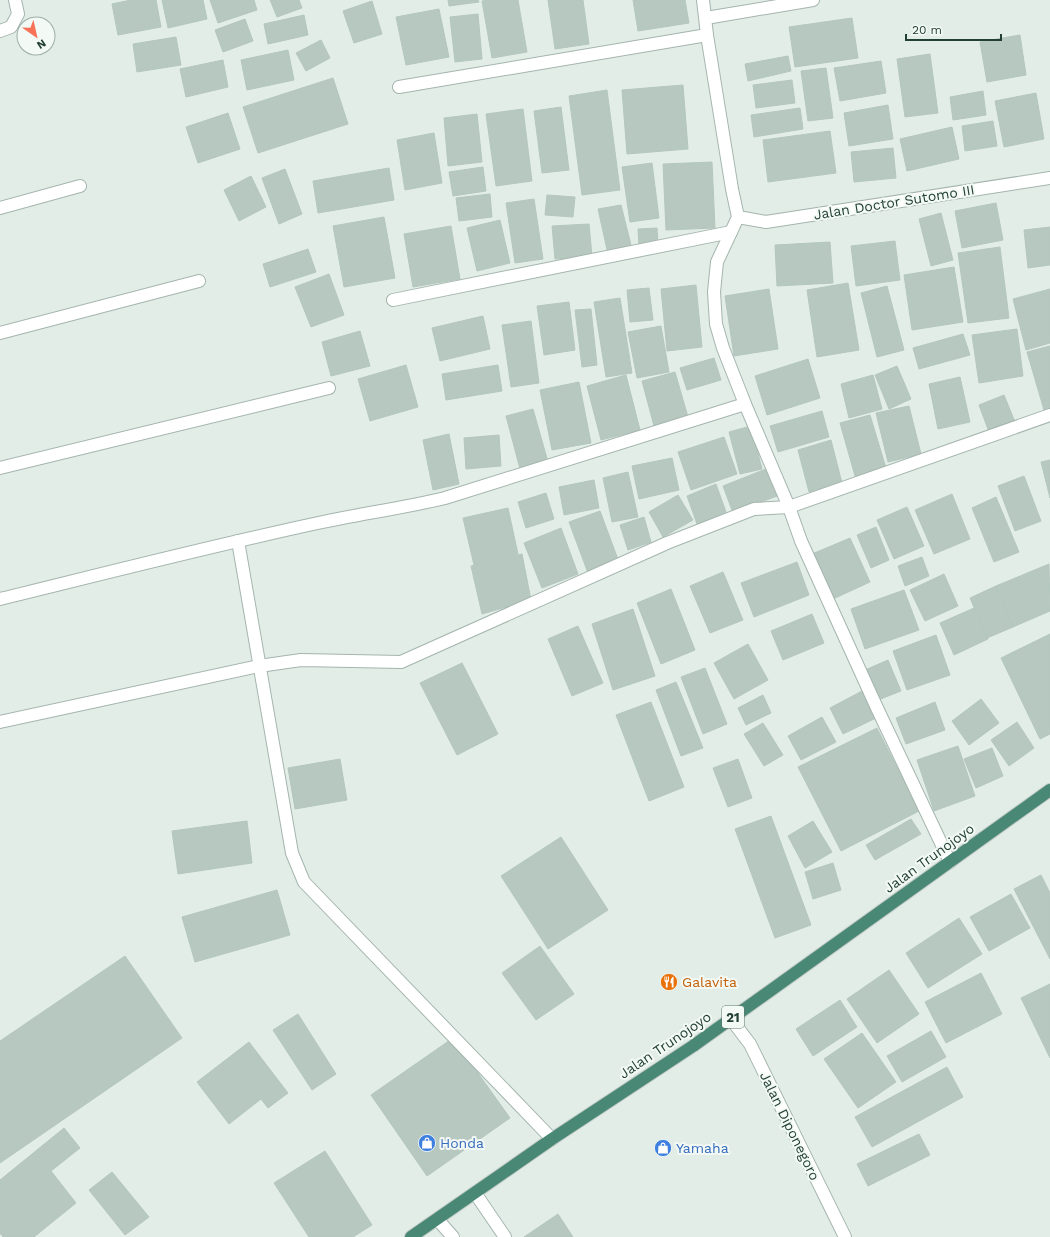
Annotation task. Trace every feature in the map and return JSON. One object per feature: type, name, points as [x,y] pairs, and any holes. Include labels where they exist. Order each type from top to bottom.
[{"type":"highway","name":"Jalan Trunojoyo","points":[[411,1237],[438,1220],[552,1139],[693,1046],[1050,790]]},
{"type":"street","points":[[0,31],[11,27],[18,14],[15,0]]},
{"type":"street","points":[[703,0],[707,35],[732,189],[736,201],[738,217],[717,262],[714,292],[716,324],[723,348],[789,507],[801,542],[950,862]]},
{"type":"street","points":[[706,18],[813,0]]},
{"type":"street","points":[[399,87],[707,35]]},
{"type":"street","name":"Jalan Doctor Sutomo III","points":[[738,217],[766,222],[1050,178]]},
{"type":"street","points":[[0,208],[80,186]]},
{"type":"street","points":[[393,300],[731,232]]},
{"type":"street","points":[[0,333],[200,281]]},
{"type":"street","points":[[0,468],[329,388]]},
{"type":"street","points":[[0,599],[320,522],[408,507],[445,498],[745,404]]},
{"type":"street","points":[[0,722],[259,666],[301,660],[401,662],[667,543],[754,509],[789,507],[1050,414]]},
{"type":"street","points":[[238,541],[292,854],[304,882],[552,1139]]},
{"type":"street","name":"Jalan Diponegoro","points":[[731,1018],[750,1044],[845,1237]]},
{"type":"street","points":[[475,1193],[505,1237]]},
{"type":"street","points":[[438,1220],[453,1237]]},
{"type":"building","points":[[131,0],[156,0],[161,27],[118,35],[112,4]]},
{"type":"building","points":[[162,0],[203,0],[207,19],[168,28]]},
{"type":"building","points":[[210,0],[254,0],[257,10],[218,23]]},
{"type":"building","points":[[270,0],[299,0],[302,8],[277,17]]},
{"type":"building","points":[[448,0],[478,0],[479,2],[449,6]]},
{"type":"building","points":[[518,0],[527,52],[492,58],[482,1]]},
{"type":"building","points":[[548,0],[583,0],[589,44],[555,49]]},
{"type":"building","points":[[633,0],[685,0],[689,23],[638,31]]},
{"type":"building","points":[[372,1],[382,34],[354,43],[343,11]]},
{"type":"building","points":[[439,9],[449,57],[406,65],[396,17]]},
{"type":"building","points":[[478,14],[482,59],[455,62],[450,17]]},
{"type":"building","points":[[304,15],[308,35],[268,44],[264,24]]},
{"type":"building","points":[[852,18],[858,58],[795,67],[789,27]]},
{"type":"building","points":[[245,19],[253,41],[223,52],[215,30]]},
{"type":"building","points":[[1020,35],[1026,75],[987,82],[980,42]]},
{"type":"building","points":[[176,37],[181,65],[137,72],[133,44]]},
{"type":"building","points":[[321,40],[330,58],[306,71],[296,53]]},
{"type":"building","points":[[288,50],[294,80],[247,90],[241,60]]},
{"type":"building","points":[[930,54],[938,113],[905,117],[897,59]]},
{"type":"building","points":[[788,56],[791,71],[748,81],[745,64]]},
{"type":"building","points":[[223,60],[228,87],[186,97],[180,69]]},
{"type":"building","points":[[881,61],[886,93],[840,101],[834,68]]},
{"type":"building","points":[[826,68],[833,118],[808,121],[801,71]]},
{"type":"building","points":[[333,78],[348,124],[258,153],[243,107]]},
{"type":"building","points":[[792,80],[795,103],[756,108],[753,85]]},
{"type":"building","points":[[683,85],[688,149],[627,154],[622,90]]},
{"type":"building","points":[[607,90],[620,190],[582,195],[569,96]]},
{"type":"building","points":[[983,91],[986,115],[953,120],[950,97]]},
{"type":"building","points":[[1036,93],[1044,139],[1004,147],[995,101]]},
{"type":"building","points":[[888,105],[893,139],[849,146],[844,113]]},
{"type":"building","points":[[561,107],[569,170],[542,173],[534,111]]},
{"type":"building","points":[[800,108],[803,129],[754,137],[751,115]]},
{"type":"building","points":[[523,109],[532,181],[496,186],[486,114]]},
{"type":"building","points":[[228,113],[240,149],[198,163],[186,127]]},
{"type":"building","points":[[477,114],[482,162],[448,166],[444,118]]},
{"type":"building","points":[[993,121],[997,146],[965,151],[962,126]]},
{"type":"building","points":[[952,127],[959,159],[907,171],[900,139]]},
{"type":"building","points":[[830,131],[836,173],[768,182],[763,140]]},
{"type":"building","points":[[434,133],[442,183],[405,190],[397,140]]},
{"type":"building","points":[[893,148],[896,178],[854,182],[851,152]]},
{"type":"building","points":[[712,162],[715,228],[666,230],[663,164]]},
{"type":"building","points":[[652,163],[659,218],[630,222],[622,167]]},
{"type":"building","points":[[483,167],[486,191],[453,196],[449,172]]},
{"type":"building","points":[[389,168],[394,200],[318,213],[313,181]]},
{"type":"building","points":[[285,169],[302,214],[279,224],[262,178]]},
{"type":"building","points":[[251,176],[266,207],[239,221],[224,190]]},
{"type":"building","points":[[490,194],[492,217],[459,221],[456,198]]},
{"type":"building","points":[[547,195],[575,197],[573,217],[545,215]]},
{"type":"building","points":[[534,199],[543,259],[515,263],[506,203]]},
{"type":"building","points":[[996,203],[1003,240],[962,248],[955,211]]},
{"type":"building","points":[[621,205],[632,249],[608,254],[598,209]]},
{"type":"building","points":[[941,213],[953,260],[931,266],[919,219]]},
{"type":"building","points":[[384,217],[395,278],[344,287],[333,226]]},
{"type":"building","points":[[500,220],[510,263],[477,271],[467,228]]},
{"type":"building","points":[[589,224],[592,256],[555,259],[552,226]]},
{"type":"building","points":[[451,226],[460,279],[413,287],[404,234]]},
{"type":"building","points":[[1050,227],[1050,265],[1028,268],[1024,230]]},
{"type":"building","points":[[657,228],[658,244],[639,246],[638,229]]},
{"type":"building","points":[[895,241],[900,280],[856,286],[851,246]]},
{"type":"building","points":[[830,242],[833,283],[777,286],[775,245]]},
{"type":"building","points":[[1000,247],[1009,318],[968,323],[958,253]]},
{"type":"building","points":[[308,249],[316,272],[270,287],[263,264]]},
{"type":"building","points":[[954,267],[963,322],[912,330],[904,275]]},
{"type":"building","points":[[329,274],[344,315],[311,327],[295,287]]},
{"type":"building","points":[[848,283],[859,350],[817,357],[807,290]]},
{"type":"building","points":[[696,285],[702,347],[667,351],[661,289]]},
{"type":"building","points":[[887,286],[904,350],[877,357],[861,293]]},
{"type":"building","points":[[649,288],[653,320],[630,322],[627,290]]},
{"type":"building","points":[[769,289],[778,349],[734,356],[725,296]]},
{"type":"building","points":[[1050,289],[1050,343],[1026,350],[1013,299]]},
{"type":"building","points":[[620,298],[632,373],[606,377],[594,302]]},
{"type":"building","points":[[569,302],[575,350],[544,355],[537,306]]},
{"type":"building","points":[[591,309],[597,365],[582,367],[575,310]]},
{"type":"building","points":[[483,316],[490,349],[440,361],[432,328]]},
{"type":"building","points":[[531,321],[539,383],[511,387],[502,325]]},
{"type":"building","points":[[661,326],[669,372],[637,378],[628,332]]},
{"type":"building","points":[[1017,329],[1023,376],[979,383],[972,335]]},
{"type":"building","points":[[360,331],[370,366],[331,376],[322,342]]},
{"type":"building","points":[[963,334],[970,355],[919,369],[913,348]]},
{"type":"building","points":[[1050,346],[1050,409],[1044,410],[1027,352]]},
{"type":"building","points":[[714,358],[721,380],[687,390],[680,368]]},
{"type":"building","points":[[808,359],[820,398],[767,415],[755,376]]},
{"type":"building","points":[[406,365],[418,407],[370,421],[358,379]]},
{"type":"building","points":[[498,365],[502,391],[446,400],[442,374]]},
{"type":"building","points":[[897,366],[911,399],[889,409],[875,375]]},
{"type":"building","points":[[675,372],[688,417],[654,426],[642,381]]},
{"type":"building","points":[[626,375],[640,430],[601,440],[587,386]]},
{"type":"building","points":[[873,375],[882,409],[849,418],[841,384]]},
{"type":"building","points":[[960,377],[970,422],[938,429],[929,384]]},
{"type":"building","points":[[579,382],[591,443],[552,450],[540,390]]},
{"type":"building","points":[[1004,395],[1015,422],[989,432],[979,405]]},
{"type":"building","points":[[909,406],[921,454],[888,462],[876,413]]},
{"type":"building","points":[[533,409],[548,462],[520,469],[506,416]]},
{"type":"building","points":[[822,411],[829,437],[778,452],[770,426]]},
{"type":"building","points":[[870,415],[886,468],[855,476],[840,423]]},
{"type":"building","points":[[751,426],[762,469],[740,474],[729,432]]},
{"type":"building","points":[[449,434],[459,484],[433,490],[423,440]]},
{"type":"building","points":[[499,435],[501,466],[466,469],[464,438]]},
{"type":"building","points":[[724,437],[737,474],[691,490],[678,452]]},
{"type":"building","points":[[831,440],[842,483],[809,492],[798,450]]},
{"type":"building","points":[[672,458],[679,490],[639,499],[632,466]]},
{"type":"building","points":[[1050,460],[1050,498],[1041,462]]},
{"type":"building","points":[[766,469],[777,496],[733,513],[723,486]]},
{"type":"building","points":[[628,472],[638,517],[612,522],[603,478]]},
{"type":"building","points":[[1024,476],[1041,521],[1015,531],[998,486]]},
{"type":"building","points":[[594,480],[599,508],[564,515],[559,487]]},
{"type":"building","points":[[716,484],[726,512],[697,524],[687,496]]},
{"type":"building","points":[[546,493],[554,519],[526,528],[518,502]]},
{"type":"building","points":[[952,494],[970,539],[934,554],[915,510]]},
{"type":"building","points":[[678,495],[693,520],[663,537],[649,512]]},
{"type":"building","points":[[996,497],[1019,552],[994,562],[972,508]]},
{"type":"building","points":[[907,507],[924,546],[894,559],[877,520]]},
{"type":"building","points":[[508,508],[518,554],[474,565],[463,518]]},
{"type":"building","points":[[600,511],[619,562],[588,573],[569,522]]},
{"type":"building","points":[[644,517],[651,542],[628,550],[620,525]]},
{"type":"building","points":[[876,527],[889,560],[871,568],[857,535]]},
{"type":"building","points":[[561,528],[578,574],[542,588],[524,543]]},
{"type":"building","points":[[850,538],[870,582],[833,599],[812,554]]},
{"type":"building","points":[[522,554],[531,600],[482,614],[471,566]]},
{"type":"building","points":[[922,557],[929,576],[905,586],[898,566]]},
{"type":"building","points":[[797,562],[809,595],[754,617],[741,583]]},
{"type":"building","points":[[1049,564],[1050,611],[1013,627],[996,586]]},
{"type":"building","points":[[723,572],[743,620],[710,633],[690,586]]},
{"type":"building","points":[[944,574],[958,606],[925,621],[910,590]]},
{"type":"building","points":[[996,586],[1013,627],[987,638],[970,598]]},
{"type":"building","points":[[671,589],[695,650],[661,664],[637,603]]},
{"type":"building","points":[[904,590],[919,630],[865,649],[851,609]]},
{"type":"building","points":[[974,608],[988,639],[954,655],[940,623]]},
{"type":"building","points":[[633,609],[655,676],[613,690],[592,624]]},
{"type":"building","points":[[812,614],[824,643],[783,660],[771,631]]},
{"type":"building","points":[[578,626],[603,683],[572,696],[548,639]]},
{"type":"building","points":[[1050,634],[1050,734],[1040,739],[1001,658]]},
{"type":"building","points":[[936,635],[950,675],[907,690],[893,651]]},
{"type":"building","points":[[748,644],[768,680],[734,699],[714,663]]},
{"type":"building","points":[[888,660],[901,691],[878,700],[865,670]]},
{"type":"building","points":[[462,663],[498,734],[457,755],[420,683]]},
{"type":"building","points":[[705,668],[727,724],[703,734],[681,677]]},
{"type":"building","points":[[676,682],[703,748],[681,756],[656,690]]},
{"type":"building","points":[[862,691],[876,718],[843,734],[830,708]]},
{"type":"building","points":[[763,695],[771,713],[746,725],[738,708]]},
{"type":"building","points":[[981,699],[999,723],[969,745],[952,721]]},
{"type":"building","points":[[651,702],[684,787],[649,801],[616,715]]},
{"type":"building","points":[[935,702],[945,730],[906,744],[896,718]]},
{"type":"building","points":[[822,717],[836,742],[801,760],[788,736]]},
{"type":"building","points":[[1017,722],[1034,748],[1009,766],[991,740]]},
{"type":"building","points":[[763,723],[783,755],[764,766],[744,734]]},
{"type":"building","points":[[877,728],[919,811],[841,851],[798,767]]},
{"type":"building","points":[[958,746],[975,796],[934,811],[917,760]]},
{"type":"building","points":[[992,748],[1003,776],[976,788],[964,759]]},
{"type":"building","points":[[340,759],[347,800],[295,809],[288,768]]},
{"type":"building","points":[[738,759],[752,798],[728,807],[713,768]]},
{"type":"building","points":[[771,816],[811,925],[775,938],[735,829]]},
{"type":"building","points":[[911,819],[921,834],[875,860],[866,845]]},
{"type":"building","points":[[247,821],[252,863],[178,874],[172,831]]},
{"type":"building","points":[[813,821],[832,852],[805,868],[788,836]]},
{"type":"building","points":[[561,837],[608,910],[548,949],[501,876]]},
{"type":"building","points":[[833,863],[841,890],[813,899],[805,872]]},
{"type":"building","points":[[1041,875],[1050,893],[1050,959],[1014,889]]},
{"type":"building","points":[[277,890],[290,935],[195,962],[182,917]]},
{"type":"building","points":[[1011,894],[1030,928],[989,951],[970,917]]},
{"type":"building","points":[[959,918],[982,954],[928,988],[906,953]]},
{"type":"building","points":[[540,946],[574,994],[536,1020],[502,973]]},
{"type":"building","points":[[125,956],[182,1038],[0,1163],[0,1041]]},
{"type":"building","points":[[889,970],[919,1014],[877,1043],[847,999]]},
{"type":"building","points":[[981,973],[1002,1014],[946,1043],[925,1002]]},
{"type":"building","points":[[1050,984],[1050,1058],[1021,998]]},
{"type":"building","points":[[840,1000],[857,1027],[813,1056],[796,1029]]},
{"type":"building","points":[[298,1014],[336,1074],[312,1090],[273,1030]]},
{"type":"building","points":[[931,1031],[946,1057],[902,1082],[887,1056]]},
{"type":"building","points":[[862,1033],[896,1082],[858,1108],[824,1059]]},
{"type":"building","points":[[453,1038],[510,1118],[427,1176],[371,1095]]},
{"type":"building","points":[[249,1042],[288,1093],[268,1108],[261,1099],[229,1124],[197,1082]]},
{"type":"building","points":[[947,1067],[963,1097],[872,1147],[855,1117]]},
{"type":"building","points":[[64,1128],[80,1148],[51,1171],[76,1203],[34,1237],[3,1237],[0,1233],[0,1180]]},
{"type":"building","points":[[919,1134],[930,1155],[868,1186],[857,1164]]},
{"type":"building","points":[[325,1151],[372,1225],[353,1237],[309,1237],[274,1183]]},
{"type":"building","points":[[112,1172],[149,1217],[125,1235],[89,1190]]},
{"type":"building","points":[[558,1214],[573,1237],[524,1237]]},
{"type":"place","name":"Galavita","points":[[669,982]]},
{"type":"place","name":"Honda","points":[[427,1143]]},
{"type":"place","name":"Yamaha","points":[[663,1148]]}]
